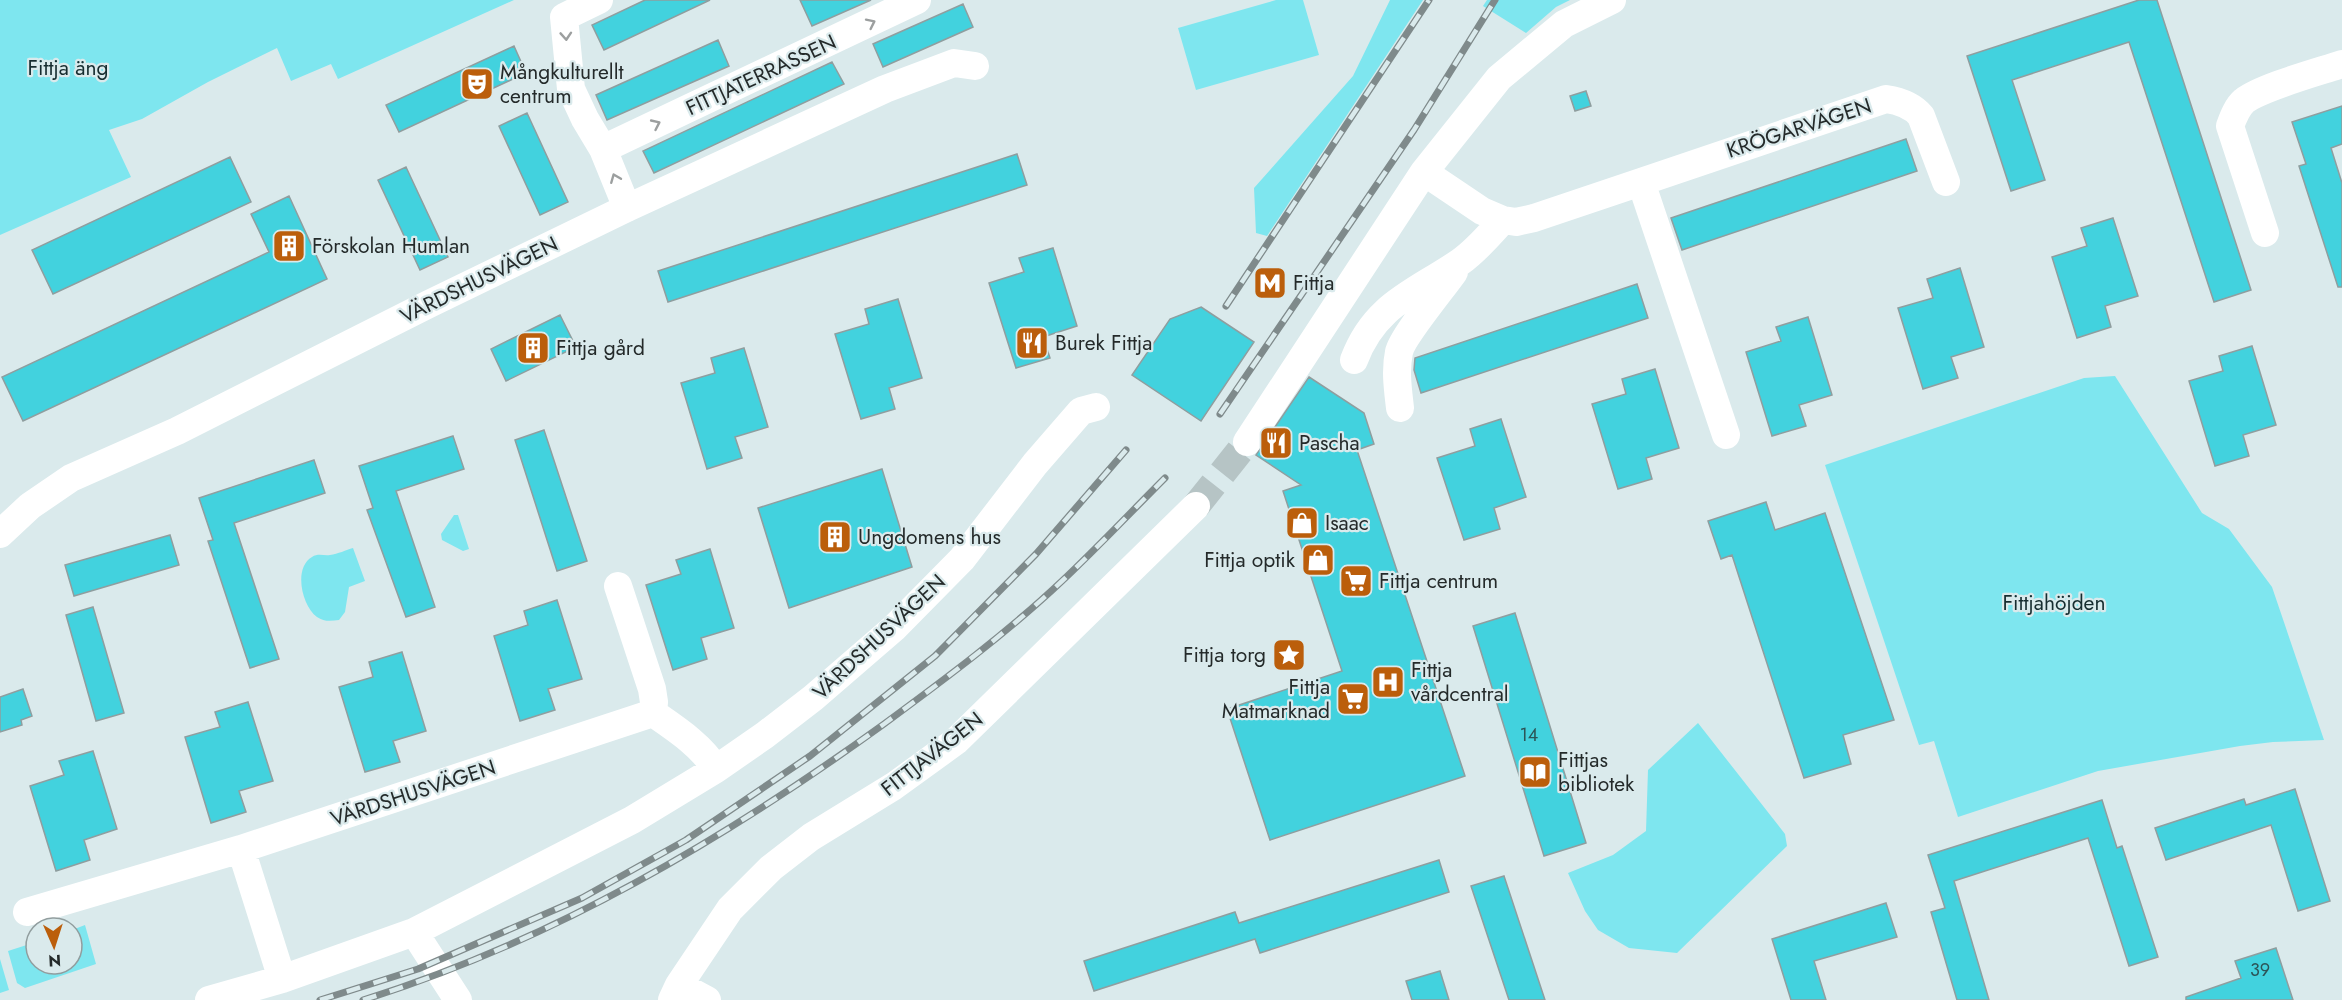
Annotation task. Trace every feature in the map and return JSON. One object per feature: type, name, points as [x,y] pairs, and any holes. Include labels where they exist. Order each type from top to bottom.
[{"type":"street","points":[[599,0],[564,17],[571,88],[585,119],[603,149],[627,207]]},
{"type":"street","name":"FITTJATERRASSEN","points":[[603,149],[917,0]]},
{"type":"street","points":[[1247,442],[1424,172],[1499,78],[1564,24],[1612,0]]},
{"type":"street","name":"VÄRDSHUSVÄGEN","points":[[0,534],[30,506],[71,478],[177,431],[627,207],[885,89],[954,63],[975,66]]},
{"type":"street","points":[[2265,233],[2230,126],[2235,115],[2243,102],[2262,92],[2342,64]]},
{"type":"street","name":"KRÖGARVÄGEN","points":[[1424,172],[1482,212],[1516,222],[1534,218],[1886,99],[1903,103],[1918,111],[1922,116],[1946,182]]},
{"type":"street","points":[[1641,182],[1726,435]]},
{"type":"street","points":[[1400,408],[1397,379],[1399,350],[1463,261],[1503,220]]},
{"type":"street","points":[[1354,360],[1361,340],[1384,312],[1402,298],[1463,261]]},
{"type":"street","name":"VÄRDSHUSVÄGEN","points":[[209,1000],[282,979],[414,932],[632,820],[716,769],[813,698],[894,628],[962,559],[1035,464],[1081,411],[1096,407]]},
{"type":"street","name":"FITTJAVÄGEN","points":[[675,993],[730,909],[771,868],[811,837],[894,786],[956,741],[1196,506]]},
{"type":"street","points":[[618,586],[652,689],[653,713],[682,733],[709,758],[716,769]]},
{"type":"street","name":"VÄRDSHUSVÄGEN","points":[[27,912],[241,849],[653,713]]},
{"type":"street","points":[[241,849],[282,979]]},
{"type":"street","points":[[414,932],[458,1000]]},
{"type":"street","points":[[675,993],[707,1000]]},
{"type":"green space","name":"Fittja äng","points":[[0,0],[514,0],[338,79],[331,64],[291,81],[277,48],[208,82],[142,119],[109,130],[131,177],[0,235]]},
{"type":"green space","points":[[1276,0],[1303,0],[1319,55],[1196,90],[1178,28]]},
{"type":"green space","points":[[1390,0],[1423,0],[1267,236],[1256,233],[1254,188],[1353,76]]},
{"type":"green space","points":[[1487,0],[1570,0],[1556,7],[1526,33],[1483,6]]},
{"type":"green space","name":"Fittjahöjden","points":[[2115,376],[2202,513],[2229,529],[2272,587],[2324,740],[2240,746],[2098,771],[1958,817],[1934,741],[1919,745],[1825,465],[2084,378]]},
{"type":"green space","points":[[454,515],[458,515],[469,549],[463,551],[442,540],[441,534]]},
{"type":"green space","points":[[353,548],[365,581],[349,587],[345,612],[339,620],[320,619],[307,605],[304,596],[301,578],[306,562],[314,556],[333,554]]},
{"type":"green space","points":[[1698,723],[1785,834],[1787,846],[1677,953],[1629,948],[1598,930],[1585,911],[1568,873],[1613,855],[1646,831],[1648,770]]},
{"type":"green space","points":[[84,925],[96,964],[84,968]]},
{"type":"green space","points":[[24,946],[24,976],[60,976],[25,988],[17,983],[8,951]]},
{"type":"green space","points":[[0,959],[9,990],[0,993]]},
{"type":"building","points":[[645,0],[710,0],[604,50],[592,25]]},
{"type":"building","points":[[800,0],[871,0],[812,26]]},
{"type":"building","points":[[2139,0],[2157,0],[2251,290],[2214,302],[2129,42],[2012,80],[2045,180],[2011,191],[1967,56]]},
{"type":"building","points":[[963,4],[973,27],[883,67],[873,44]]},
{"type":"building","points":[[718,40],[729,66],[607,120],[596,95]]},
{"type":"building","name":"Mångkulturellt centrum","points":[[514,46],[526,73],[399,132],[386,105]]},
{"type":"building","points":[[832,62],[844,84],[654,173],[643,151]]},
{"type":"building","points":[[1586,91],[1591,106],[1575,111],[1570,96]]},
{"type":"building","points":[[2342,106],[2342,144],[2331,148],[2342,183],[2342,287],[2338,287],[2299,166],[2306,164],[2292,122]]},
{"type":"building","points":[[527,113],[568,202],[540,215],[499,126]]},
{"type":"building","points":[[1906,139],[1917,171],[1682,250],[1671,218]]},
{"type":"building","points":[[1017,154],[1027,185],[668,302],[658,271]]},
{"type":"building","points":[[230,157],[251,202],[53,294],[32,250]]},
{"type":"building","points":[[406,167],[448,257],[420,270],[378,180]]},
{"type":"building","points":[[289,196],[327,279],[23,421],[2,377],[269,252],[251,214]]},
{"type":"building","points":[[2113,218],[2138,296],[2105,306],[2111,327],[2077,338],[2052,257],[2087,246],[2081,228]]},
{"type":"building","points":[[1053,248],[1077,326],[1043,337],[1050,358],[1016,368],[989,283],[1024,272],[1019,258]]},
{"type":"building","points":[[1960,268],[1984,347],[1951,357],[1958,378],[1923,389],[1898,308],[1933,298],[1927,279]]},
{"type":"building","points":[[1637,284],[1648,318],[1421,393],[1414,370],[1415,358]]},
{"type":"building","points":[[898,299],[922,378],[889,388],[895,409],[861,419],[835,334],[869,324],[865,309]]},
{"type":"building","points":[[1201,307],[1254,342],[1201,421],[1132,375],[1170,319]]},
{"type":"building","name":"Fittja gård","points":[[560,315],[576,347],[506,381],[491,349]]},
{"type":"building","points":[[1808,317],[1832,395],[1799,405],[1806,426],[1772,436],[1746,352],[1781,341],[1776,327]]},
{"type":"building","points":[[2252,346],[2276,425],[2243,435],[2249,456],[2215,466],[2189,381],[2223,371],[2219,356]]},
{"type":"building","points":[[744,348],[768,427],[735,437],[742,458],[707,469],[681,383],[715,373],[711,358]]},
{"type":"building","points":[[1655,369],[1679,448],[1646,458],[1652,479],[1618,489],[1592,404],[1626,394],[1622,379]]},
{"type":"building","name":"Fittja centrum","points":[[1309,377],[1364,413],[1374,444],[1357,450],[1465,776],[1270,840],[1227,709],[1342,671],[1283,491],[1301,485],[1256,455]]},
{"type":"building","points":[[1501,419],[1526,497],[1494,508],[1500,529],[1464,540],[1437,458],[1475,446],[1470,429]]},
{"type":"building","points":[[544,430],[587,561],[557,571],[515,440]]},
{"type":"building","points":[[453,436],[464,469],[396,491],[435,607],[406,617],[367,510],[373,508],[359,466]]},
{"type":"building","points":[[314,460],[325,493],[234,523],[279,659],[250,668],[208,541],[213,540],[199,498]]},
{"type":"building","name":"Ungdomens hus","points":[[882,469],[912,567],[789,608],[758,508]]},
{"type":"building","points":[[1766,502],[1775,530],[1825,513],[1894,720],[1843,735],[1851,764],[1804,778],[1732,555],[1721,559],[1708,521]]},
{"type":"building","points":[[170,535],[179,565],[74,596],[65,565]]},
{"type":"building","points":[[710,549],[734,628],[701,638],[707,659],[673,670],[646,585],[681,574],[676,560]]},
{"type":"building","points":[[557,600],[582,679],[548,689],[555,710],[520,721],[494,636],[528,625],[524,611]]},
{"type":"building","points":[[93,607],[124,713],[96,721],[66,615]]},
{"type":"building","points":[[1515,613],[1586,843],[1544,856],[1473,626]]},
{"type":"building","points":[[402,652],[426,731],[393,741],[400,762],[365,772],[339,687],[373,677],[369,662]]},
{"type":"building","points":[[23,689],[32,716],[21,720],[22,725],[0,732],[0,697]]},
{"type":"building","points":[[248,702],[273,781],[239,791],[246,812],[211,823],[185,737],[220,727],[215,712]]},
{"type":"building","points":[[93,751],[117,829],[84,840],[90,860],[56,871],[30,786],[64,775],[59,761]]},
{"type":"building","points":[[2295,789],[2330,901],[2298,911],[2271,825],[2166,860],[2155,828],[2244,799],[2246,805]]},
{"type":"building","points":[[2102,800],[2117,848],[2122,846],[2158,957],[2129,966],[2088,838],[1954,881],[1989,1000],[1957,1000],[1931,912],[1945,908],[1928,855]]},
{"type":"building","points":[[1439,860],[1449,892],[1260,953],[1255,939],[1094,991],[1084,961],[1235,912],[1239,923]]},
{"type":"building","points":[[1504,876],[1545,1000],[1509,1000],[1471,886]]},
{"type":"building","points":[[1886,903],[1897,937],[1814,961],[1826,1000],[1791,1000],[1772,939]]},
{"type":"building","points":[[2276,948],[2293,1000],[2186,1000],[2186,997],[2241,978],[2235,961]]},
{"type":"building","points":[[1440,971],[1449,1000],[1412,1000],[1406,981]]},
{"type":"tunnel","points":[[1196,506],[1247,442]]},
{"type":"railway","points":[[1226,306],[1429,0]]},
{"type":"railway","points":[[1220,414],[1414,130],[1495,0]]},
{"type":"railway","points":[[320,1000],[418,969],[582,898],[686,840],[810,756],[935,656],[1036,554],[1126,450]]},
{"type":"railway","points":[[363,1000],[433,976],[569,917],[635,883],[762,807],[884,724],[998,637],[1062,581],[1165,478]]},
{"type":"place","name":"Mångkulturellt centrum","points":[[477,84]]},
{"type":"place","name":"Förskolan Humlan","points":[[289,246]]},
{"type":"place","name":"Fittja","points":[[1270,283]]},
{"type":"place","name":"Burek Fittja","points":[[1032,343]]},
{"type":"place","name":"Fittja gård","points":[[533,348]]},
{"type":"place","name":"Pascha","points":[[1276,443]]},
{"type":"place","name":"Isaac","points":[[1302,523]]},
{"type":"place","name":"Ungdomens hus","points":[[835,537]]},
{"type":"place","name":"Fittja optik","points":[[1318,560]]},
{"type":"place","name":"Fittja centrum","points":[[1356,581]]},
{"type":"place","name":"Fittja torg","points":[[1289,655]]},
{"type":"place","name":"Fittja vårdcentral","points":[[1388,682]]},
{"type":"place","name":"Fittja Matmarknad","points":[[1353,699]]},
{"type":"place","name":"Fittjas bibliotek","points":[[1535,772]]}]
